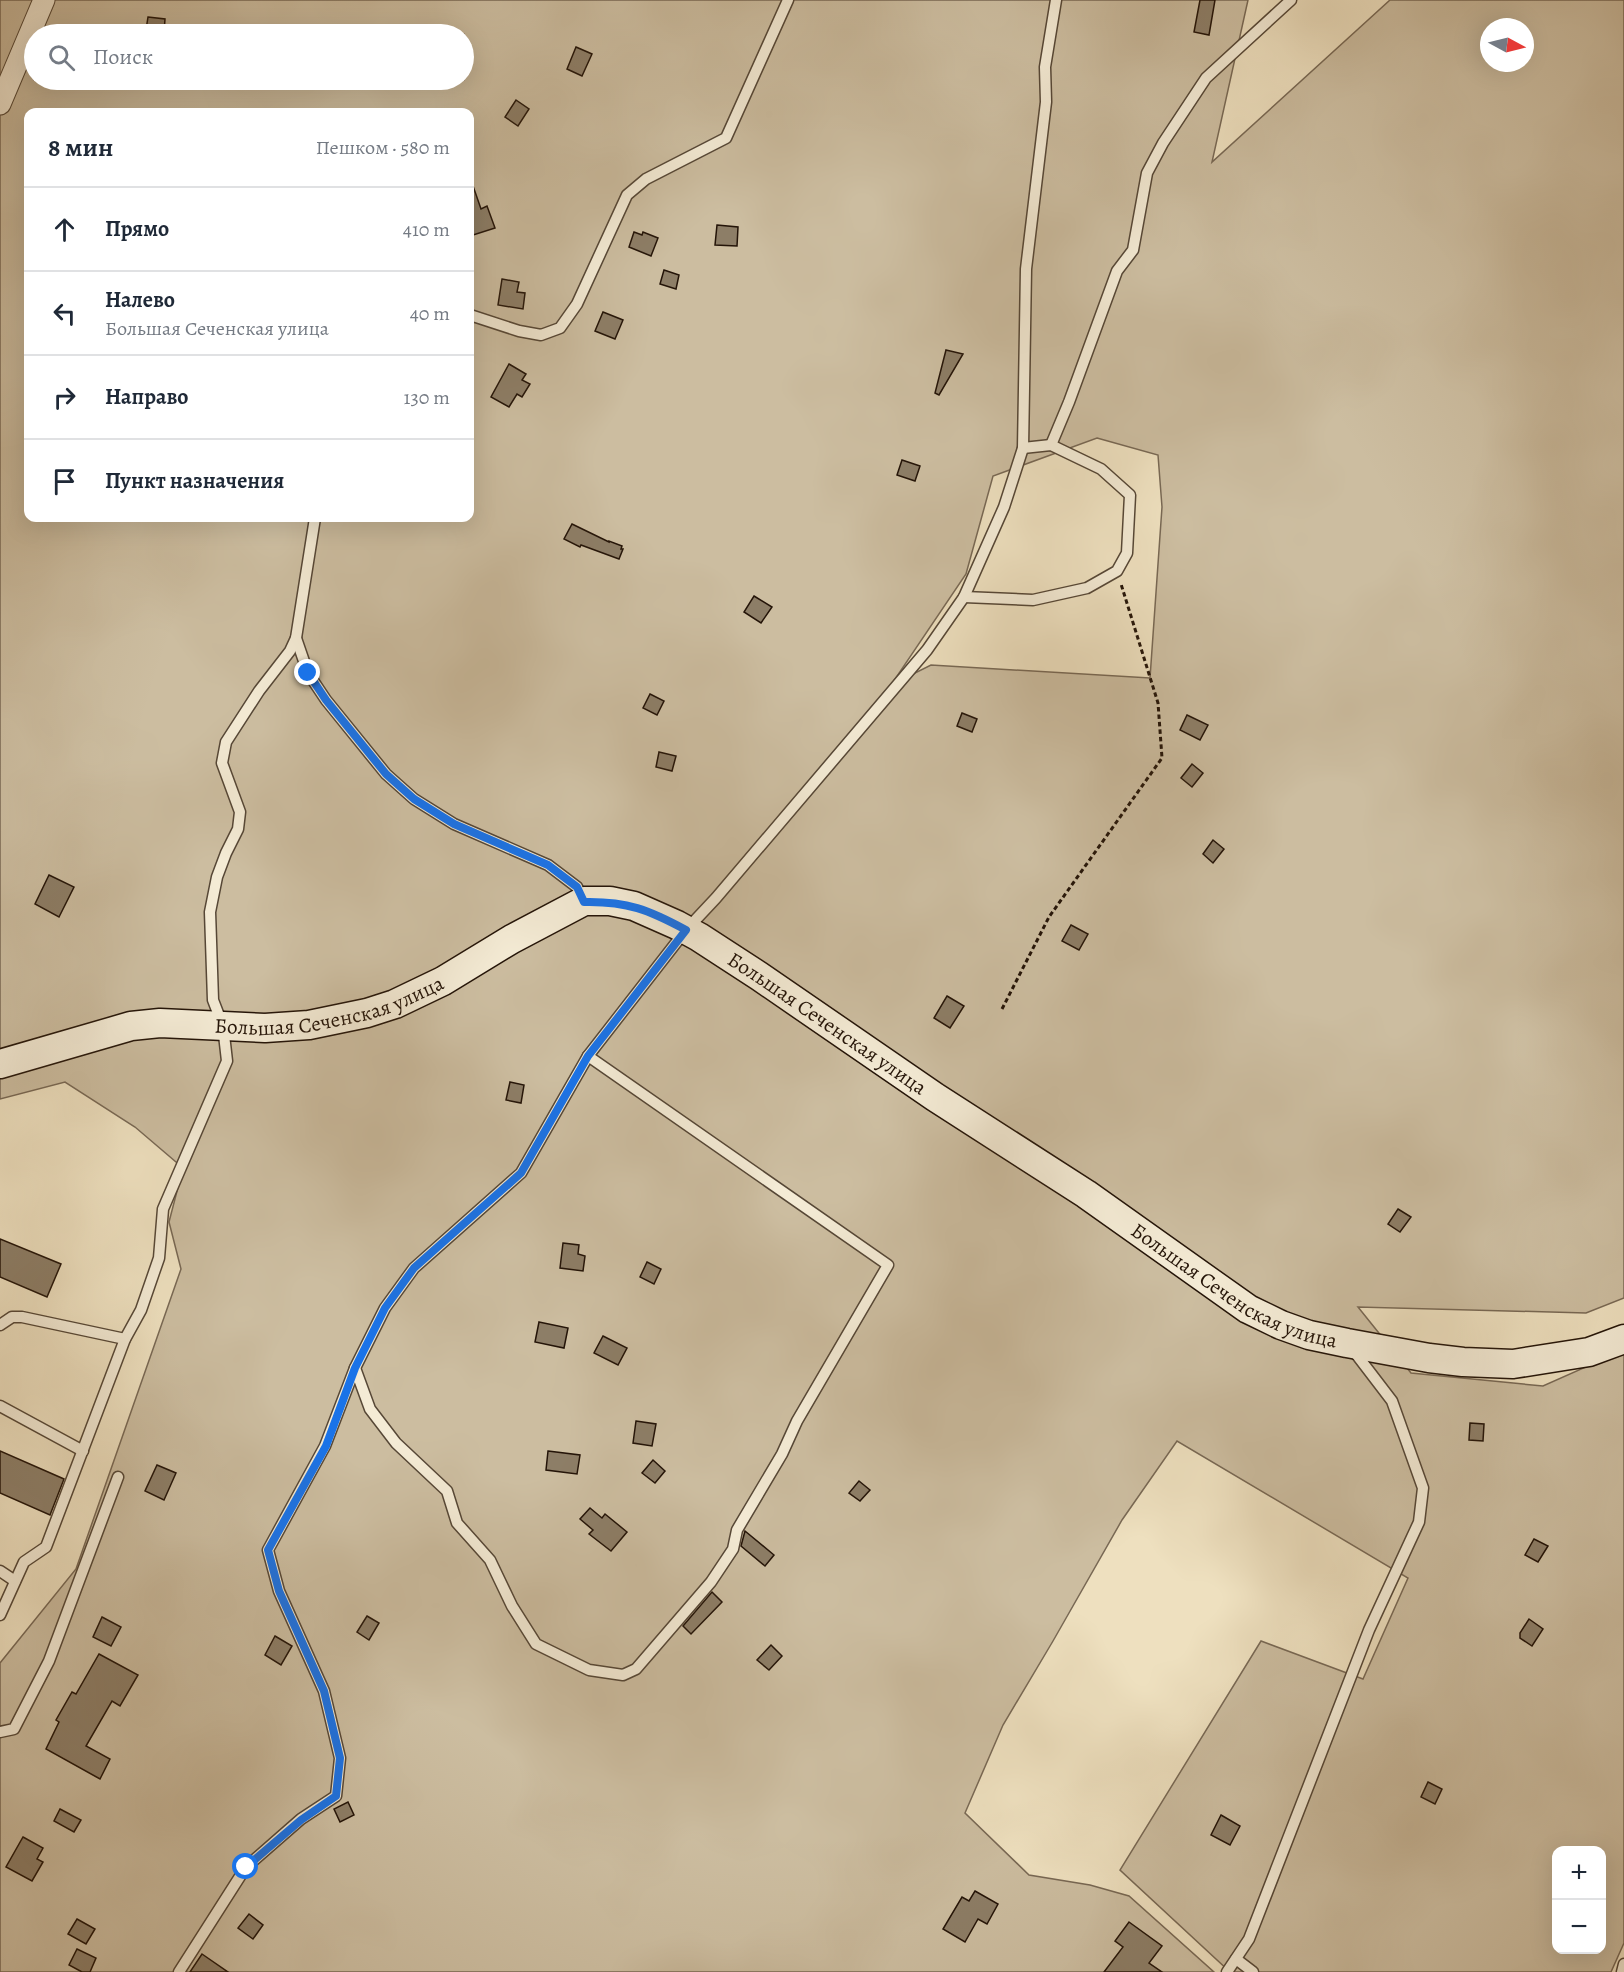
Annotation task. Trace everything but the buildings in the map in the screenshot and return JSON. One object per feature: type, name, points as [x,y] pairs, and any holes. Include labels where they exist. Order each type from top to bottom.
[{"type":"street","points":[[34,24],[44,0]]},
{"type":"street","points":[[0,104],[24,47]]},
{"type":"street","name":"Большая Сеченская улица","points":[[0,1064],[131,1026],[160,1023],[265,1028],[309,1025],[367,1013],[395,1004],[443,981],[512,939],[584,902],[610,901],[634,906],[686,930],[759,976],[935,1097],[1086,1194],[1248,1309],[1281,1325],[1309,1335],[1440,1359],[1513,1364],[1589,1352],[1624,1339]]},
{"type":"lane","points":[[474,316],[519,331],[541,335],[560,328],[577,304],[627,195],[646,179],[726,138],[788,0]]},
{"type":"lane","points":[[179,1972],[246,1867],[301,1820],[336,1796],[340,1758],[324,1691],[279,1591],[268,1550],[326,1446],[355,1368],[385,1308],[414,1268],[521,1173],[588,1056],[686,930],[717,898],[927,650],[964,597],[1004,507],[1023,448],[1026,269],[1046,102],[1045,67],[1056,0]]},
{"type":"lane","points":[[1051,445],[1117,271],[1133,250],[1147,173],[1163,143],[1206,78],[1291,0]]},
{"type":"lane","points":[[964,597],[1033,600],[1087,588],[1117,571],[1127,553],[1130,495],[1101,469],[1051,445],[1023,448]]},
{"type":"lane","points":[[0,1616],[24,1562],[46,1547],[125,1339],[141,1310],[159,1258],[163,1209],[227,1061],[223,1026],[213,1000],[210,912],[216,877],[238,829],[240,812],[222,763],[226,742],[259,691],[291,651],[296,639],[314,522]]},
{"type":"lane","points":[[296,639],[308,673],[326,700],[386,774],[414,799],[454,824],[548,865],[577,887],[584,902]]},
{"type":"lane","points":[[355,1368],[370,1409],[396,1443],[447,1491],[457,1523],[490,1560],[512,1606],[536,1644],[589,1670],[623,1675],[636,1669],[711,1582],[734,1550],[737,1530],[782,1454],[797,1421],[888,1265],[588,1056]]},
{"type":"lane","points":[[0,1325],[12,1317],[22,1317],[125,1339]]},
{"type":"lane","points":[[1227,1972],[1249,1940],[1369,1630],[1419,1522],[1423,1488],[1392,1401],[1347,1343]]},
{"type":"lane","points":[[0,1406],[83,1451]]},
{"type":"lane","points":[[0,1732],[14,1729],[49,1661],[118,1477]]},
{"type":"lane","points":[[0,1571],[15,1581]]},
{"type":"lane","points":[[1236,1959],[1253,1972]]},
{"type":"lane","points":[[1622,1972],[1624,1964]]},
{"type":"path","points":[[1002,1010],[1049,916],[1162,758],[1158,702],[1117,571]]},
{"type":"shaded area","points":[[0,0],[1248,0],[1212,162],[1390,0],[1624,0],[1624,1298],[1586,1313],[1358,1307],[1411,1373],[1543,1386],[1624,1350],[1624,1943],[1611,1972],[1230,1972],[1120,1870],[1261,1641],[1363,1679],[1408,1578],[1177,1441],[1122,1520],[1003,1725],[965,1813],[1029,1875],[1090,1885],[1129,1896],[1214,1972],[0,1972],[0,1663],[76,1569],[181,1269],[169,1222],[183,1168],[135,1127],[65,1082],[0,1099]],"holes":[[[1097,438],[1158,455],[1162,507],[1150,678],[931,665],[891,685],[966,574],[993,476]]]},
{"type":"route","points":[[246,1867],[301,1820],[336,1796],[340,1758],[324,1691],[279,1591],[268,1550],[326,1446],[355,1368],[385,1308],[414,1268],[521,1173],[588,1056],[686,930],[634,906],[610,901],[584,902],[577,887],[548,865],[454,824],[414,799],[386,774],[326,700],[308,673]]}]
